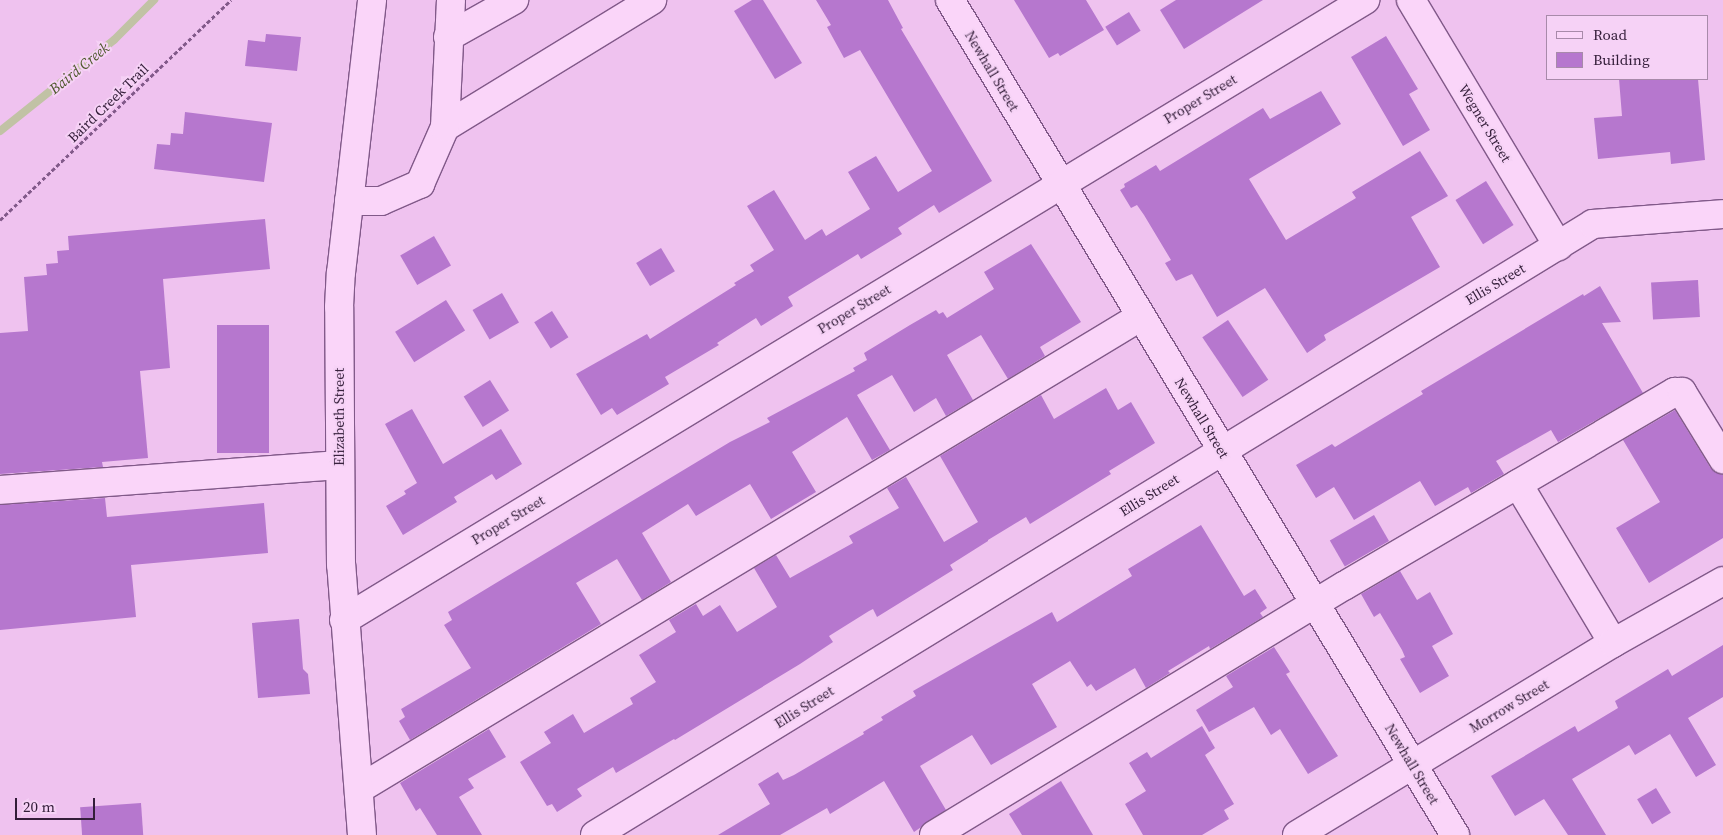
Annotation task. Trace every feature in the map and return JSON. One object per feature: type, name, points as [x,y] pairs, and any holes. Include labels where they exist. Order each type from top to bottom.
[{"type":"street","name":"Elizabeth Street","points":[[362,835],[344,620],[339,465],[339,307],[372,0]]},
{"type":"street","points":[[349,202],[380,201],[420,184],[445,127],[451,0]]},
{"type":"street","points":[[448,37],[514,0]]},
{"type":"street","points":[[445,127],[652,0]]},
{"type":"street","name":"Newhall Street","points":[[950,0],[1455,835]]},
{"type":"street","name":"Proper Street","points":[[344,620],[1365,0]]},
{"type":"street","name":"Wegner Street","points":[[1411,0],[1558,246]]},
{"type":"street","name":"Ellis Street","points":[[596,835],[1593,224],[1723,214]]},
{"type":"street","points":[[359,789],[1140,317]]},
{"type":"street","points":[[934,835],[1315,604],[1675,392],[1682,392],[1723,459]]},
{"type":"street","points":[[0,490],[339,465]]},
{"type":"street","points":[[1518,484],[1613,643]]},
{"type":"street","name":"Morrow Street","points":[[1297,835],[1613,643],[1723,581]]},
{"type":"path","name":"Baird Creek Trail","points":[[0,220],[231,0]]},
{"type":"building","points":[[752,0],[763,0],[802,63],[775,79],[734,11]]},
{"type":"building","points":[[816,0],[888,0],[903,28],[901,29],[992,181],[939,213],[934,205],[898,228],[902,234],[861,259],[858,254],[788,297],[793,306],[761,326],[756,318],[717,343],[719,345],[665,377],[669,384],[617,415],[612,408],[601,415],[576,374],[647,334],[650,339],[736,285],[734,283],[754,271],[750,265],[774,250],[747,206],[774,190],[805,240],[822,229],[826,236],[870,209],[848,172],[876,156],[898,192],[932,171],[860,50],[844,58],[827,27],[831,25]]},
{"type":"building","points":[[1014,0],[1086,0],[1104,30],[1060,56],[1058,53],[1049,58]]},
{"type":"building","points":[[1176,0],[1263,0],[1184,49],[1160,10]]},
{"type":"building","points":[[1129,12],[1141,31],[1117,45],[1105,27]]},
{"type":"building","points":[[266,34],[301,37],[297,71],[245,66],[248,40],[265,42]]},
{"type":"building","points":[[1386,36],[1418,89],[1409,94],[1430,130],[1403,146],[1351,57]]},
{"type":"building","points":[[1619,80],[1698,80],[1705,160],[1671,164],[1670,152],[1598,159],[1594,118],[1622,116]]},
{"type":"building","points":[[1321,91],[1341,124],[1249,179],[1286,240],[1356,198],[1352,192],[1420,151],[1448,196],[1411,217],[1440,267],[1324,335],[1326,340],[1307,353],[1265,288],[1217,317],[1192,274],[1176,281],[1165,263],[1171,260],[1144,215],[1137,205],[1131,208],[1120,190],[1125,187],[1124,184],[1156,165],[1160,171],[1263,108],[1270,119]]},
{"type":"building","points":[[185,112],[272,123],[264,182],[154,169],[157,144],[170,145],[171,133],[183,134]]},
{"type":"building","points":[[1486,181],[1514,225],[1483,244],[1455,200]]},
{"type":"building","points":[[265,219],[270,269],[163,279],[170,368],[140,371],[148,458],[102,462],[103,467],[0,474],[0,333],[28,331],[24,277],[47,275],[46,264],[58,263],[57,251],[69,250],[68,236]]},
{"type":"building","points":[[434,236],[451,265],[417,285],[400,256]]},
{"type":"building","points":[[1031,244],[1081,322],[1040,347],[1045,356],[1008,379],[981,335],[947,355],[973,400],[946,416],[936,398],[914,412],[892,375],[857,395],[890,450],[872,460],[847,417],[792,452],[816,492],[771,519],[750,484],[696,516],[688,504],[642,533],[671,582],[642,600],[617,559],[576,583],[601,624],[410,740],[399,721],[405,717],[401,709],[471,668],[444,625],[452,620],[448,612],[730,442],[770,422],[767,418],[855,371],[853,368],[867,360],[864,353],[910,325],[936,310],[939,314],[943,312],[947,318],[994,289],[984,272]]},
{"type":"building","points":[[661,248],[675,271],[650,286],[636,263]]},
{"type":"building","points":[[1698,280],[1700,317],[1653,319],[1651,282]]},
{"type":"building","points":[[1600,286],[1621,322],[1602,323],[1643,393],[1558,442],[1551,430],[1496,461],[1504,474],[1471,493],[1468,487],[1435,506],[1420,481],[1354,520],[1334,487],[1316,498],[1296,465],[1332,444],[1335,447],[1423,394],[1421,391],[1583,294],[1584,296]]},
{"type":"building","points":[[502,293],[519,322],[490,339],[473,310]]},
{"type":"building","points":[[446,300],[465,331],[414,362],[395,332]]},
{"type":"building","points":[[552,311],[568,337],[551,348],[534,322]]},
{"type":"building","points":[[1228,320],[1268,380],[1243,397],[1202,337]]},
{"type":"building","points":[[217,325],[269,325],[269,453],[217,453]]},
{"type":"building","points":[[490,380],[509,411],[483,427],[464,396]]},
{"type":"building","points":[[1106,388],[1118,410],[1131,402],[1155,443],[1109,471],[1111,474],[1030,524],[1026,517],[988,540],[950,565],[953,570],[877,617],[873,609],[869,611],[829,636],[833,642],[800,664],[675,740],[616,773],[613,767],[577,789],[582,796],[557,812],[552,804],[547,806],[520,762],[551,743],[544,732],[573,714],[584,733],[633,704],[630,698],[656,682],[639,655],[676,632],[669,620],[696,604],[703,616],[720,605],[737,632],[777,607],[754,568],[776,555],[790,578],[853,543],[849,536],[899,508],[887,488],[906,477],[944,542],[978,522],[940,456],[1041,395],[1054,419]]},
{"type":"building","points":[[412,409],[443,464],[501,429],[522,464],[496,480],[492,474],[454,497],[457,502],[403,535],[386,506],[406,494],[404,491],[417,483],[385,424]]},
{"type":"building","points":[[1675,410],[1710,467],[1715,472],[1723,475],[1723,538],[1649,583],[1616,528],[1660,502],[1623,440]]},
{"type":"building","points":[[105,498],[107,517],[264,503],[268,553],[131,565],[136,617],[0,630],[0,505]]},
{"type":"building","points":[[1374,515],[1389,541],[1345,566],[1330,540]]},
{"type":"building","points":[[1201,525],[1244,596],[1255,589],[1267,608],[1260,613],[1263,617],[1210,649],[1209,646],[1168,671],[1170,673],[1146,688],[1135,668],[1096,691],[1091,684],[1087,687],[1070,661],[1032,684],[1057,727],[991,765],[972,735],[920,766],[946,810],[914,832],[884,781],[830,814],[827,808],[780,835],[718,835],[770,804],[758,784],[778,772],[783,780],[794,775],[864,734],[863,732],[883,720],[881,717],[916,696],[913,691],[1052,612],[1057,622],[1132,576],[1128,569]]},
{"type":"building","points":[[1400,571],[1417,600],[1430,592],[1453,634],[1432,646],[1449,676],[1420,693],[1400,659],[1405,657],[1402,650],[1380,613],[1374,617],[1361,594]]},
{"type":"building","points":[[299,619],[303,669],[308,674],[310,694],[258,698],[252,623]]},
{"type":"building","points":[[1723,645],[1723,697],[1688,718],[1716,765],[1696,777],[1670,734],[1635,755],[1629,745],[1572,779],[1606,835],[1568,835],[1544,799],[1515,816],[1491,776],[1575,726],[1578,732],[1618,708],[1615,701],[1668,669],[1672,676]]},
{"type":"building","points":[[1274,647],[1290,672],[1286,674],[1338,756],[1308,774],[1280,729],[1271,735],[1254,707],[1209,732],[1196,710],[1233,687],[1226,676]]},
{"type":"building","points":[[1202,726],[1215,748],[1205,755],[1234,804],[1224,810],[1229,819],[1202,835],[1143,835],[1125,804],[1146,791],[1129,763],[1147,752],[1151,758]]},
{"type":"building","points":[[489,729],[506,757],[468,779],[474,788],[459,797],[482,835],[437,835],[420,808],[416,811],[400,783]]},
{"type":"building","points":[[1061,781],[1093,835],[1022,835],[1009,814]]},
{"type":"building","points":[[1656,788],[1671,813],[1652,824],[1637,799]]},
{"type":"building","points":[[141,803],[143,835],[82,835],[80,807]]},
{"type":"waterway","name":"Baird Creek","points":[[0,131],[114,40],[154,0]]}]
